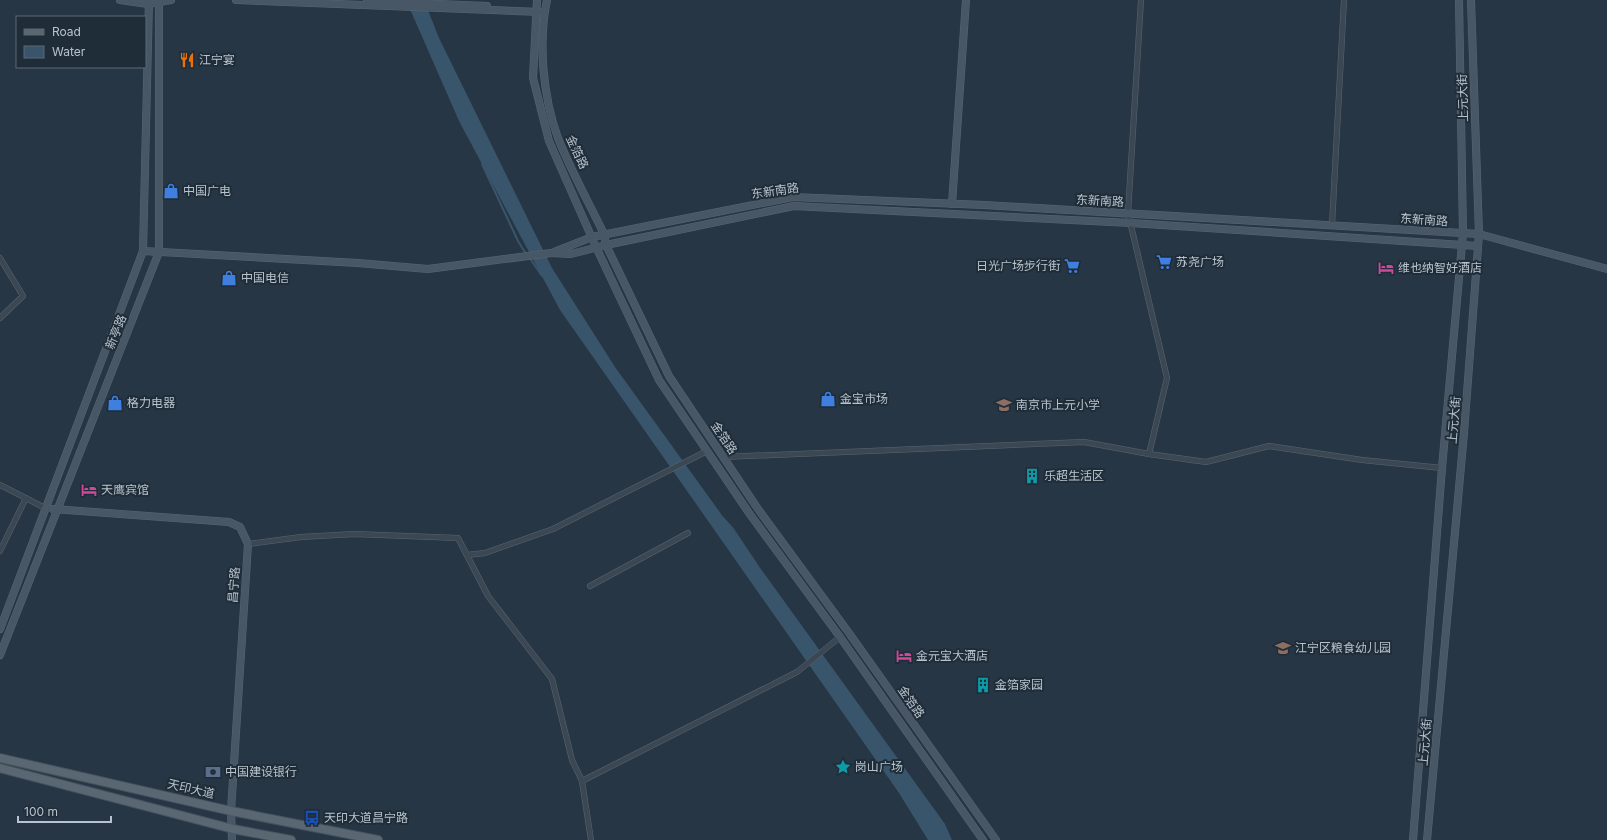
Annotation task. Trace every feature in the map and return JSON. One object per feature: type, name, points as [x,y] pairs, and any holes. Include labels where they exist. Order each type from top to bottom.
[{"type":"main road","points":[[120,0],[149,2],[171,0]]},
{"type":"main road","points":[[236,0],[387,5],[536,7],[544,12]]},
{"type":"main road","points":[[340,0],[387,5]]},
{"type":"main road","name":"金箔路","points":[[547,0],[544,12],[543,77],[558,138],[604,234],[606,245],[669,376],[758,510],[849,633],[996,840]]},
{"type":"main road","points":[[952,204],[966,0]]},
{"type":"main road","name":"上元大街","points":[[1413,840],[1442,468],[1463,233],[1459,0]]},
{"type":"main road","name":"上元大街","points":[[1427,840],[1464,432],[1479,234],[1471,0]]},
{"type":"main road","name":"新亭路","points":[[0,655],[159,252],[159,1]]},
{"type":"main road","name":"新亭路","points":[[0,629],[47,509],[143,252],[149,2]]},
{"type":"main road","name":"金箔路","points":[[536,7],[533,78],[549,141],[596,248],[660,380],[749,513],[840,637],[983,840]]},
{"type":"main road","name":"东新南路","points":[[551,253],[592,237],[604,234],[793,197],[952,204],[1479,234],[1607,269]]},
{"type":"main road","name":"东新南路","points":[[551,253],[571,254],[606,245],[794,206],[1131,223],[1478,246]]},
{"type":"main road","points":[[143,252],[358,263],[428,269],[551,253]]},
{"type":"main road","points":[[47,509],[229,522],[240,527],[248,544]]},
{"type":"main road","name":"昌宁路","points":[[232,840],[231,811],[248,544]]},
{"type":"main road","name":"天印大道","points":[[0,758],[231,811],[378,840]]},
{"type":"main road","points":[[0,768],[232,829],[291,840]]},
{"type":"street","points":[[1141,0],[1128,214],[1167,378],[1149,454]]},
{"type":"street","points":[[1332,225],[1344,0]]},
{"type":"street","points":[[0,258],[23,296],[0,318]]},
{"type":"street","points":[[723,457],[1084,442],[1149,454],[1206,462],[1269,446],[1362,460],[1442,468]]},
{"type":"street","points":[[467,555],[485,553],[553,529],[708,451]]},
{"type":"street","points":[[0,485],[47,509]]},
{"type":"street","points":[[0,551],[26,498]]},
{"type":"street","points":[[590,586],[688,533]]},
{"type":"street","points":[[248,544],[301,537],[354,534],[458,538],[488,596],[552,679],[572,760],[582,781],[591,840]]},
{"type":"street","points":[[582,781],[797,672],[840,637]]},
{"type":"water","points":[[406,0],[424,0],[439,38],[552,268],[615,367],[945,824],[952,840],[928,840],[899,793],[560,310],[459,121]]},
{"type":"waterway","points":[[482,164],[518,241],[526,254]]},
{"type":"waterway","points":[[529,257],[542,276]]},
{"type":"waterway","points":[[722,517],[733,529],[757,565]]},
{"type":"place","name":"江宁宴","points":[[187,60]]},
{"type":"place","name":"中国广电","points":[[171,191]]},
{"type":"place","name":"苏尧广场","points":[[1164,262]]},
{"type":"place","name":"日光广场步行街","points":[[1072,266]]},
{"type":"place","name":"维也纳智好酒店","points":[[1386,268]]},
{"type":"place","name":"中国电信","points":[[229,278]]},
{"type":"place","name":"金宝市场","points":[[828,399]]},
{"type":"place","name":"格力电器","points":[[115,403]]},
{"type":"place","name":"南京市上元小学","points":[[1004,405]]},
{"type":"place","name":"乐超生活区","points":[[1032,476]]},
{"type":"place","name":"天鹰宾馆","points":[[89,490]]},
{"type":"place","name":"江宁区粮食幼儿园","points":[[1283,648]]},
{"type":"place","name":"金元宝大酒店","points":[[904,656]]},
{"type":"place","name":"金箔家园","points":[[983,685]]},
{"type":"place","name":"岗山广场","points":[[843,767]]},
{"type":"place","name":"中国建设银行","points":[[213,772]]},
{"type":"place","name":"天印大道昌宁路","points":[[312,818]]}]
